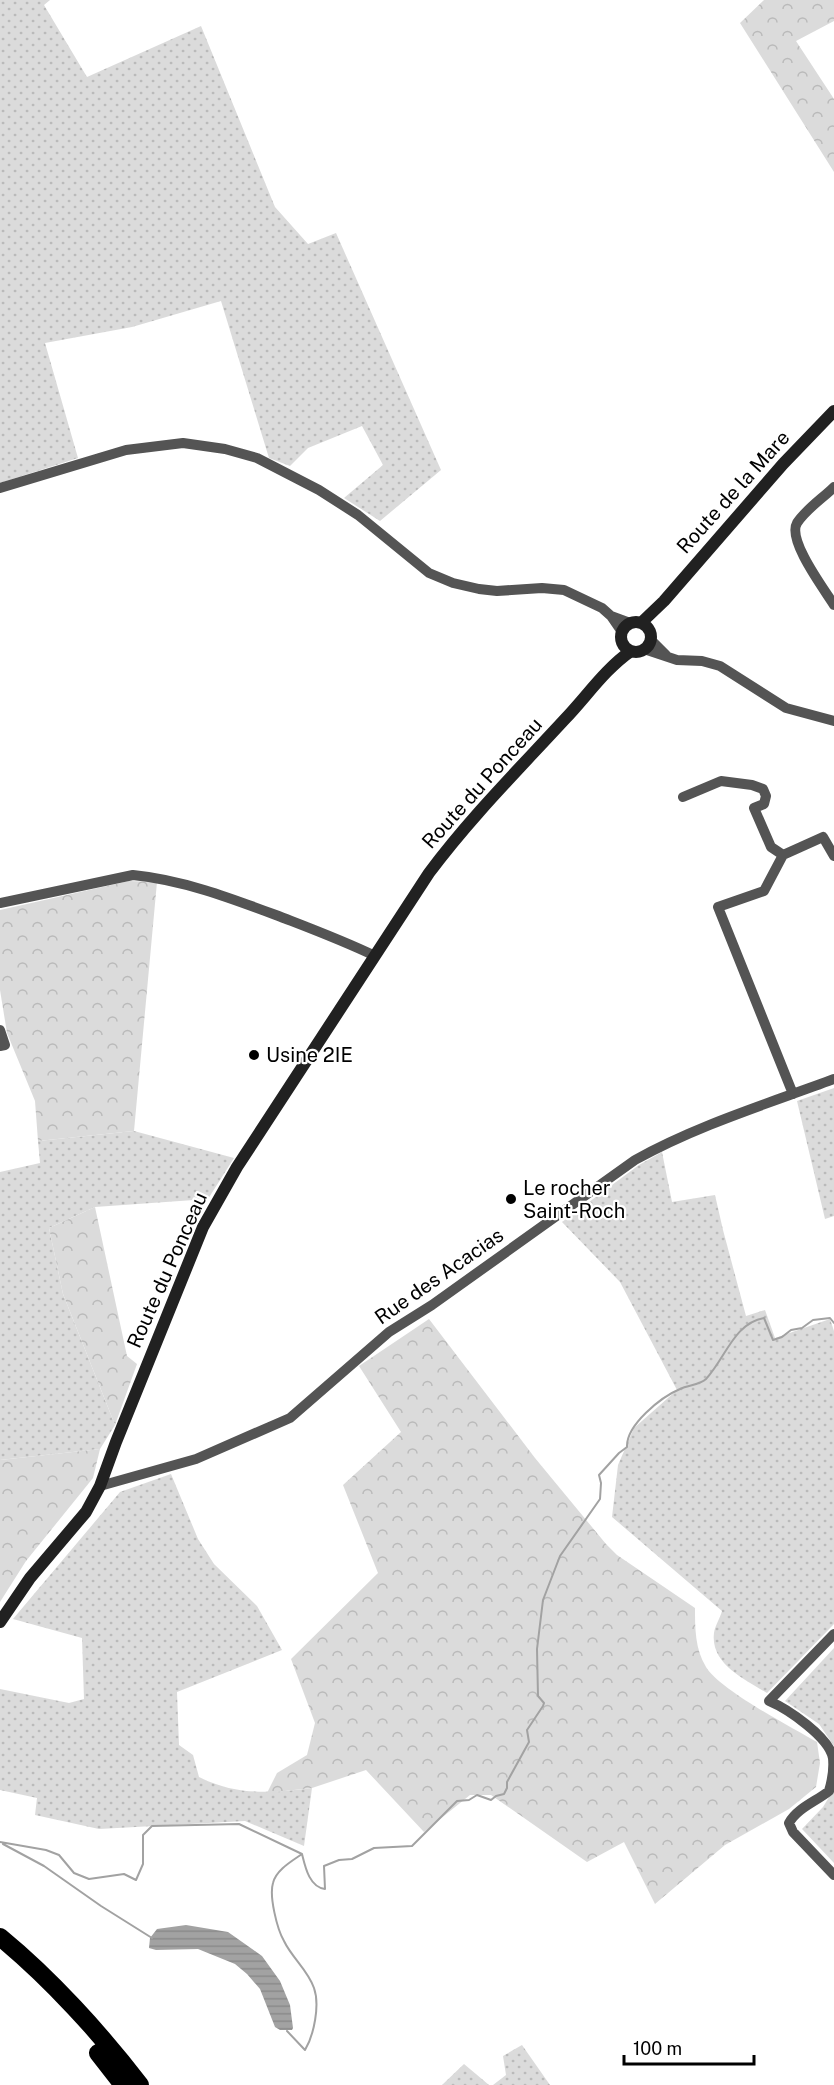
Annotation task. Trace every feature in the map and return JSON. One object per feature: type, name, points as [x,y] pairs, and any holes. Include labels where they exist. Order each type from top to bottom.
[{"type":"highway","points":[[0,1937],[75,2010],[140,2085]]},
{"type":"highway","points":[[0,1953],[63,2014],[123,2085]]},
{"type":"street","name":"Route de la Mare","points":[[636,636],[783,464],[834,411]]},
{"type":"street","points":[[0,488],[126,450],[183,443],[225,448],[256,458],[319,490],[358,515],[429,573],[453,584],[497,591],[542,588],[564,590],[602,608],[636,636],[669,658],[702,661],[720,666],[786,708],[812,717],[834,721]]},
{"type":"street","points":[[834,487],[799,521],[795,531],[806,560],[834,605]]},
{"type":"street","name":"Route du Ponceau","points":[[0,1622],[30,1578],[86,1512],[100,1486],[203,1227],[237,1167],[429,873],[459,832],[578,705],[636,636]]},
{"type":"street","points":[[683,797],[721,781],[764,789],[766,796],[764,804],[754,808],[771,847],[783,855]]},
{"type":"street","points":[[793,1094],[718,907],[764,891],[783,855],[823,837],[834,856]]},
{"type":"street","points":[[0,903],[134,875],[152,877],[230,897],[352,944],[375,956]]},
{"type":"street","points":[[0,1031],[5,1045],[0,1046]]},
{"type":"street","name":"Rue des Acacias","points":[[100,1486],[196,1458],[290,1418],[389,1332],[432,1305],[635,1160],[704,1128],[834,1079]]},
{"type":"street","points":[[834,1634],[769,1701],[815,1732],[828,1746],[833,1758],[833,1779],[830,1791],[805,1807],[789,1823],[793,1832],[834,1875]]},
{"type":"green space","points":[[0,0],[50,0],[44,5],[87,77],[201,26],[275,207],[308,244],[336,233],[441,470],[380,521],[344,498],[383,465],[362,426],[308,448],[290,466],[269,458],[221,301],[132,327],[45,343],[78,458],[0,483]]},
{"type":"green space","points":[[764,0],[834,0],[834,21],[796,41],[834,99],[834,172],[740,23]]},
{"type":"green space","points":[[129,881],[157,882],[134,1131],[38,1141],[35,1101],[7,1033],[0,990],[0,910]]},
{"type":"green space","points":[[834,1088],[834,1216],[825,1219],[797,1101]]},
{"type":"green space","points":[[134,1131],[234,1158],[208,1199],[95,1207],[49,1228],[63,1294],[115,1425],[100,1449],[0,1460],[0,1172],[40,1163],[38,1141]]},
{"type":"green space","points":[[662,1152],[672,1202],[715,1195],[746,1316],[765,1310],[775,1338],[830,1319],[834,1331],[834,1624],[767,1693],[731,1670],[718,1654],[714,1644],[714,1633],[722,1611],[612,1517],[618,1465],[634,1428],[677,1390],[620,1282],[562,1222],[639,1165]]},
{"type":"green space","points":[[95,1207],[127,1356],[137,1364],[115,1425],[63,1294],[49,1228]]},
{"type":"green space","points":[[429,1319],[535,1458],[606,1544],[617,1555],[695,1608],[698,1646],[702,1660],[714,1676],[757,1708],[817,1742],[820,1763],[816,1787],[789,1809],[725,1845],[655,1904],[624,1842],[587,1862],[491,1795],[470,1795],[424,1832],[366,1770],[312,1788],[267,1793],[277,1773],[307,1755],[315,1723],[291,1659],[378,1573],[343,1485],[401,1432],[359,1366]]},
{"type":"green space","points":[[100,1449],[93,1478],[26,1561],[0,1602],[0,1460]]},
{"type":"green space","points":[[171,1474],[198,1539],[214,1564],[257,1606],[282,1650],[177,1692],[179,1745],[193,1755],[199,1777],[213,1783],[254,1792],[312,1788],[304,1846],[245,1821],[99,1829],[35,1815],[37,1798],[0,1790],[0,1689],[69,1703],[84,1699],[82,1638],[13,1619],[120,1492]]},
{"type":"green space","points":[[834,1648],[834,1746],[819,1724],[785,1701]]},
{"type":"green space","points":[[834,1789],[834,1863],[802,1829],[823,1807]]},
{"type":"green space","points":[[522,2045],[550,2085],[493,2085],[506,2075],[503,2056]]},
{"type":"green space","points":[[464,2064],[489,2085],[442,2085]]},
{"type":"shaded area","points":[[186,1925],[228,1932],[262,1956],[280,1981],[290,2005],[292,2030],[280,2030],[275,2027],[260,1989],[235,1964],[198,1949],[156,1950],[149,1948],[150,1938],[157,1929]]},
{"type":"waterway","points":[[0,1842],[46,1850],[59,1855],[74,1873],[89,1879],[124,1874],[136,1880],[143,1864],[143,1835],[152,1826],[239,1824],[302,1854],[311,1880],[325,1889],[324,1866],[339,1860],[352,1859],[374,1848],[412,1846],[457,1801],[469,1800],[477,1795],[491,1800],[504,1794],[507,1782],[529,1742],[527,1730],[544,1703],[538,1696],[537,1649],[543,1600],[560,1556],[600,1499],[599,1475],[627,1447],[632,1430],[646,1413],[672,1393],[706,1379],[737,1334],[754,1321],[764,1318],[773,1340],[791,1330],[802,1328],[813,1320],[830,1318],[834,1323]]},
{"type":"waterway","points":[[3,1844],[44,1866],[152,1938]]},
{"type":"waterway","points":[[287,2031],[305,2050],[316,2011],[314,1988],[308,1975],[281,1936],[272,1896],[273,1883],[277,1874],[302,1854]]},
{"type":"place","name":"Usine 2IE","points":[[254,1055]]},
{"type":"place","name":"Le rocher Saint-Roch","points":[[511,1199]]}]
